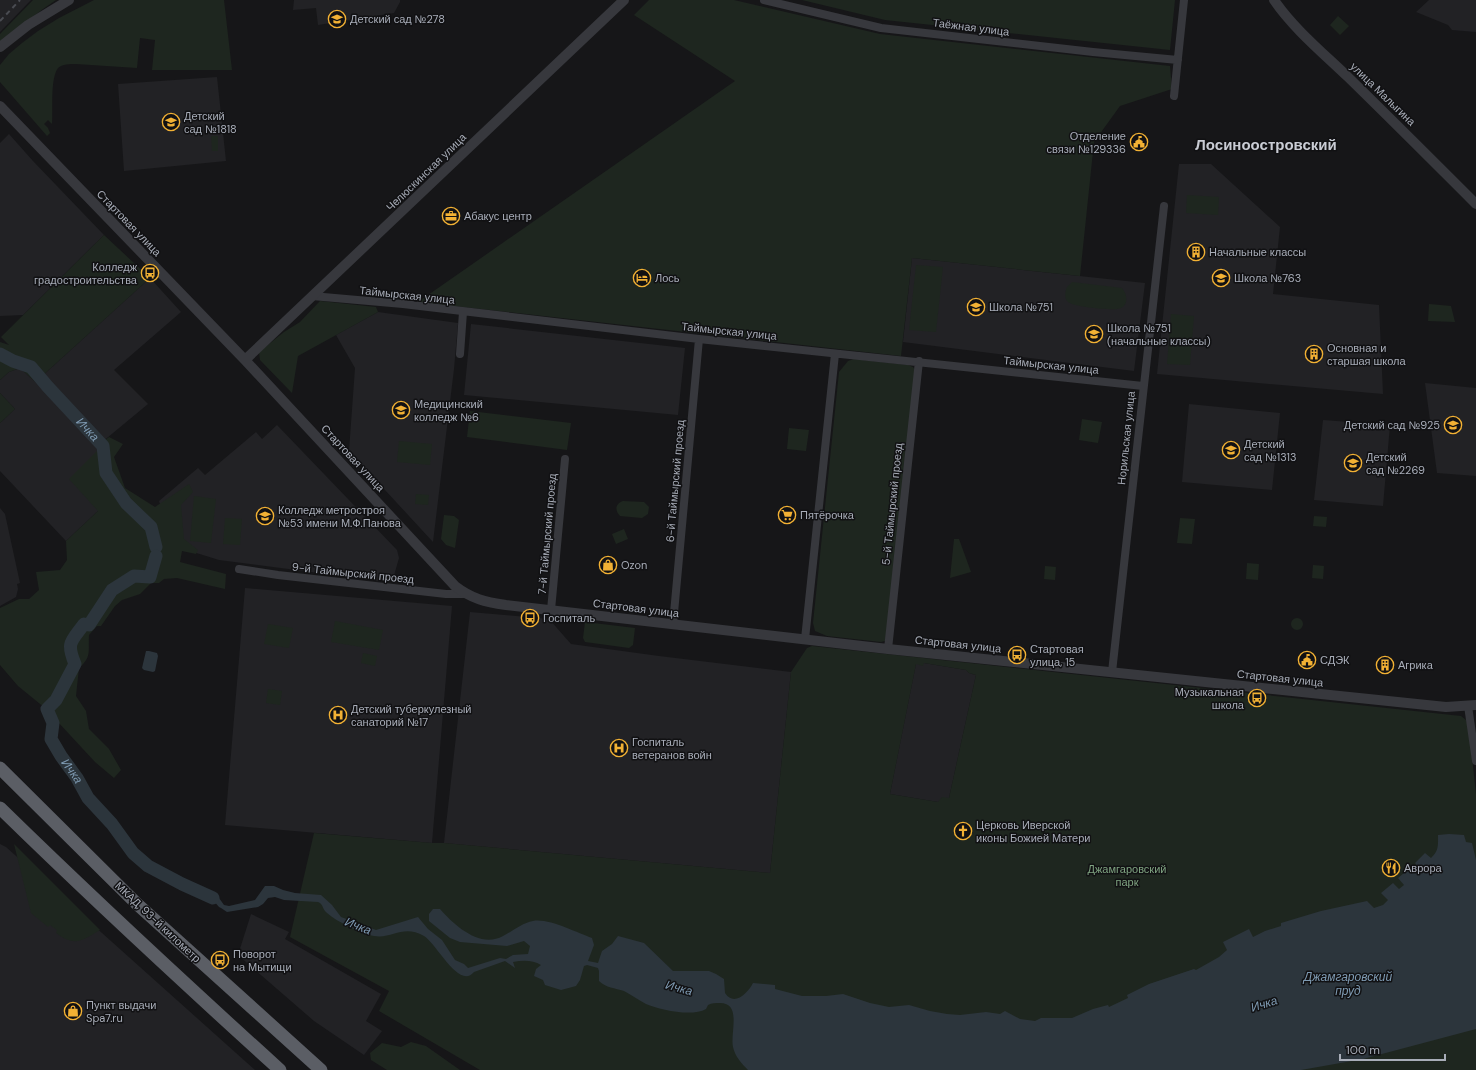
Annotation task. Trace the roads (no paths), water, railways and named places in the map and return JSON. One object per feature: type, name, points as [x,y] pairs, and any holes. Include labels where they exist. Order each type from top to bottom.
[{"type":"highway","name":"МКАД, 93-й километр","points":[[0,768],[137,904],[321,1070]]},
{"type":"highway","points":[[0,808],[64,871],[188,987],[280,1070]]},
{"type":"street","points":[[0,47],[28,25],[69,0]]},
{"type":"street","name":"Челюскинская улица","points":[[245,360],[624,0]]},
{"type":"street","name":"Таёжная улица","points":[[764,0],[882,28],[1178,60]]},
{"type":"street","points":[[1174,96],[1184,0]]},
{"type":"street","name":"улица Малыгина","points":[[1274,0],[1305,35],[1476,204]]},
{"type":"street","name":"Стартовая улица","points":[[0,106],[245,360],[451,582],[466,594],[486,602],[888,649],[1446,707],[1472,706]]},
{"type":"street","name":"Норильская улица","points":[[1112,672],[1164,206]]},
{"type":"street","name":"Таймырская улица","points":[[312,296],[403,304],[699,339],[835,354],[919,361],[1143,386]]},
{"type":"street","points":[[460,354],[464,312]]},
{"type":"street","name":"6-й Таймырский проезд","points":[[673,624],[699,339]]},
{"type":"street","points":[[805,639],[835,354]]},
{"type":"street","name":"5-й Таймырский проезд","points":[[888,649],[919,361]]},
{"type":"street","name":"7-й Таймырский проезд","points":[[551,610],[565,459]]},
{"type":"street","name":"9-й Таймырский проезд","points":[[239,568],[278,575],[415,591],[466,594]]},
{"type":"street","points":[[1472,706],[1476,761]]},
{"type":"water","points":[[146,651],[157,653],[158,656],[155,671],[153,672],[142,668]]},
{"type":"water","name":"Джамгаровский пруд","points":[[1438,835],[1464,835],[1466,842],[1472,843],[1476,860],[1476,1029],[1363,1059],[1301,1070],[748,1070],[735,1053],[733,1047],[732,1041],[734,1020],[731,1008],[727,1004],[712,1003],[708,1005],[706,1009],[685,1013],[659,1008],[646,1004],[624,991],[605,985],[599,981],[598,968],[587,965],[584,966],[580,980],[576,986],[561,990],[545,985],[543,980],[534,976],[536,969],[541,965],[531,961],[513,962],[515,968],[505,961],[474,972],[468,976],[462,975],[448,964],[424,936],[417,933],[410,931],[387,936],[369,935],[348,926],[329,915],[318,902],[284,900],[275,897],[268,898],[258,907],[227,912],[219,907],[213,900],[198,892],[199,889],[219,898],[224,905],[229,906],[255,900],[265,886],[274,886],[295,893],[321,895],[332,905],[341,917],[376,930],[418,917],[428,929],[442,940],[455,960],[464,964],[468,968],[500,958],[506,959],[513,955],[528,954],[530,946],[524,941],[507,946],[460,942],[450,938],[429,921],[429,914],[433,909],[440,909],[460,928],[485,940],[503,936],[521,925],[533,921],[547,922],[563,926],[592,938],[594,945],[588,961],[598,963],[602,951],[612,944],[618,936],[644,943],[673,971],[709,971],[724,979],[725,993],[732,999],[740,997],[748,991],[753,983],[775,985],[775,989],[802,996],[843,994],[870,1003],[889,1007],[909,1005],[930,1011],[960,1015],[986,1012],[1000,1014],[1005,1011],[1020,1019],[1035,1021],[1041,1018],[1072,1018],[1093,1009],[1108,1005],[1109,1007],[1128,998],[1127,995],[1149,984],[1194,969],[1196,970],[1219,957],[1227,950],[1223,942],[1249,929],[1253,937],[1281,926],[1281,923],[1321,911],[1367,901],[1374,908],[1383,905],[1388,900],[1381,893],[1393,883],[1399,889],[1404,885],[1398,878],[1410,868],[1415,873],[1420,869],[1415,863],[1425,853],[1431,858],[1434,855],[1438,848]]},
{"type":"waterway","name":"Ичка","points":[[0,354],[13,361],[31,367],[103,446],[106,473],[126,503],[151,527],[156,547]]},
{"type":"waterway","name":"Ичка","points":[[156,556],[150,577],[134,576],[112,590],[89,625],[84,624],[71,642],[70,646],[75,664],[56,700],[47,709],[53,723],[51,739],[77,778],[88,798],[112,824],[133,853],[148,866],[213,898]]},
{"type":"railway","points":[[0,21],[20,0]]},
{"type":"place","name":"Детский сад №278","points":[[337,19]]},
{"type":"place","name":"Детский сад №1818","points":[[171,122]]},
{"type":"place","name":"Отделение связи №129336","points":[[1139,142]]},
{"type":"place","name":"Абакус центр","points":[[451,216]]},
{"type":"place","name":"Начальные классы","points":[[1196,252]]},
{"type":"place","name":"Колледж градостроительства","points":[[150,273]]},
{"type":"place","name":"Лось","points":[[642,278]]},
{"type":"place","name":"Школа №763","points":[[1221,278]]},
{"type":"place","name":"Школа №751","points":[[976,307]]},
{"type":"place","name":"Школа №751 (начальные классы)","points":[[1094,334]]},
{"type":"place","name":"Основная и старшая школа","points":[[1314,354]]},
{"type":"place","name":"Медицинский колледж №6","points":[[401,410]]},
{"type":"place","name":"Детский сад №925","points":[[1453,425]]},
{"type":"place","name":"Детский сад №1313","points":[[1231,450]]},
{"type":"place","name":"Детский сад №2269","points":[[1353,463]]},
{"type":"place","name":"Пятёрочка","points":[[787,515]]},
{"type":"place","name":"Колледж метростроя №53 имени М.Ф.Панова","points":[[265,516]]},
{"type":"place","name":"Ozon","points":[[608,565]]},
{"type":"place","name":"Госпиталь","points":[[530,618]]},
{"type":"place","name":"Стартовая улица, 15","points":[[1017,655]]},
{"type":"place","name":"СДЭК","points":[[1307,660]]},
{"type":"place","name":"Агрика","points":[[1385,665]]},
{"type":"place","name":"Музыкальная школа","points":[[1257,698]]},
{"type":"place","name":"Детский туберкулезный санаторий №17","points":[[338,715]]},
{"type":"place","name":"Госпиталь ветеранов войн","points":[[619,748]]},
{"type":"place","name":"Церковь Иверской иконы Божией Матери","points":[[963,831]]},
{"type":"place","name":"Аврора","points":[[1391,868]]},
{"type":"place","name":"Поворот на Мытищи","points":[[220,960]]},
{"type":"place","name":"Пункт выдачи Spa7.ru","points":[[73,1011]]},
{"type":"district","name":"Лосиноостровский","points":[[1266,145]]},
{"type":"park label","name":"Джамгаровский парк","points":[[1127,875]]}]
